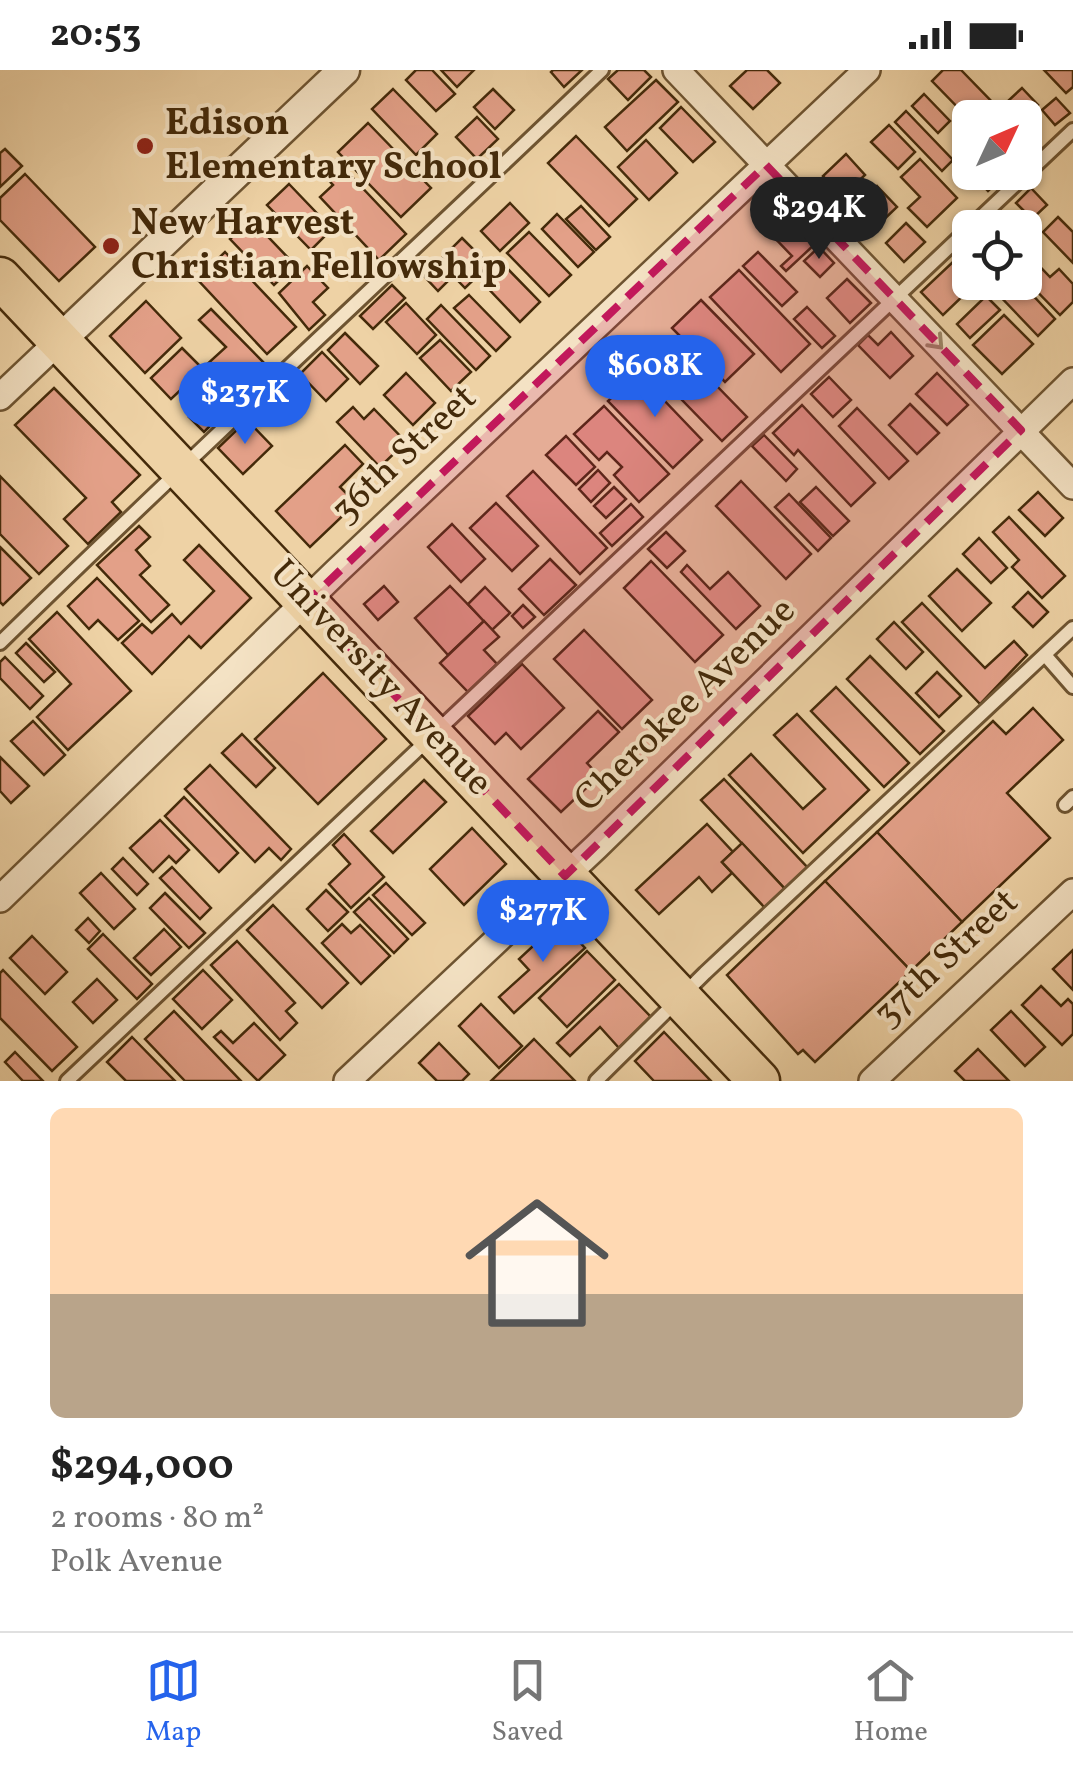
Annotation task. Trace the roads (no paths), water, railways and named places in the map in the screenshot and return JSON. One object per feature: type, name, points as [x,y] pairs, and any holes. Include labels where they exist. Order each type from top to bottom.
[{"type":"main road","name":"University Avenue","points":[[0,278],[759,1081]]},
{"type":"street","points":[[0,397],[344,70]]},
{"type":"street","points":[[676,70],[1073,486]]},
{"type":"street","name":"36th Street","points":[[0,899],[867,70]]},
{"type":"street","name":"Cherokee Avenue","points":[[347,1081],[566,876],[1073,381]]},
{"type":"street","name":"37th Street","points":[[885,1076],[1073,892]]},
{"type":"lane","points":[[0,643],[602,70]]},
{"type":"lane","points":[[66,1081],[1073,130]]},
{"type":"lane","points":[[596,1081],[1073,628]]},
{"type":"lane","points":[[1045,654],[1073,687]]},
{"type":"place","name":"Edison Elementary School","points":[[145,146]]},
{"type":"place","name":"New Harvest Christian Fellowship","points":[[111,246]]}]
